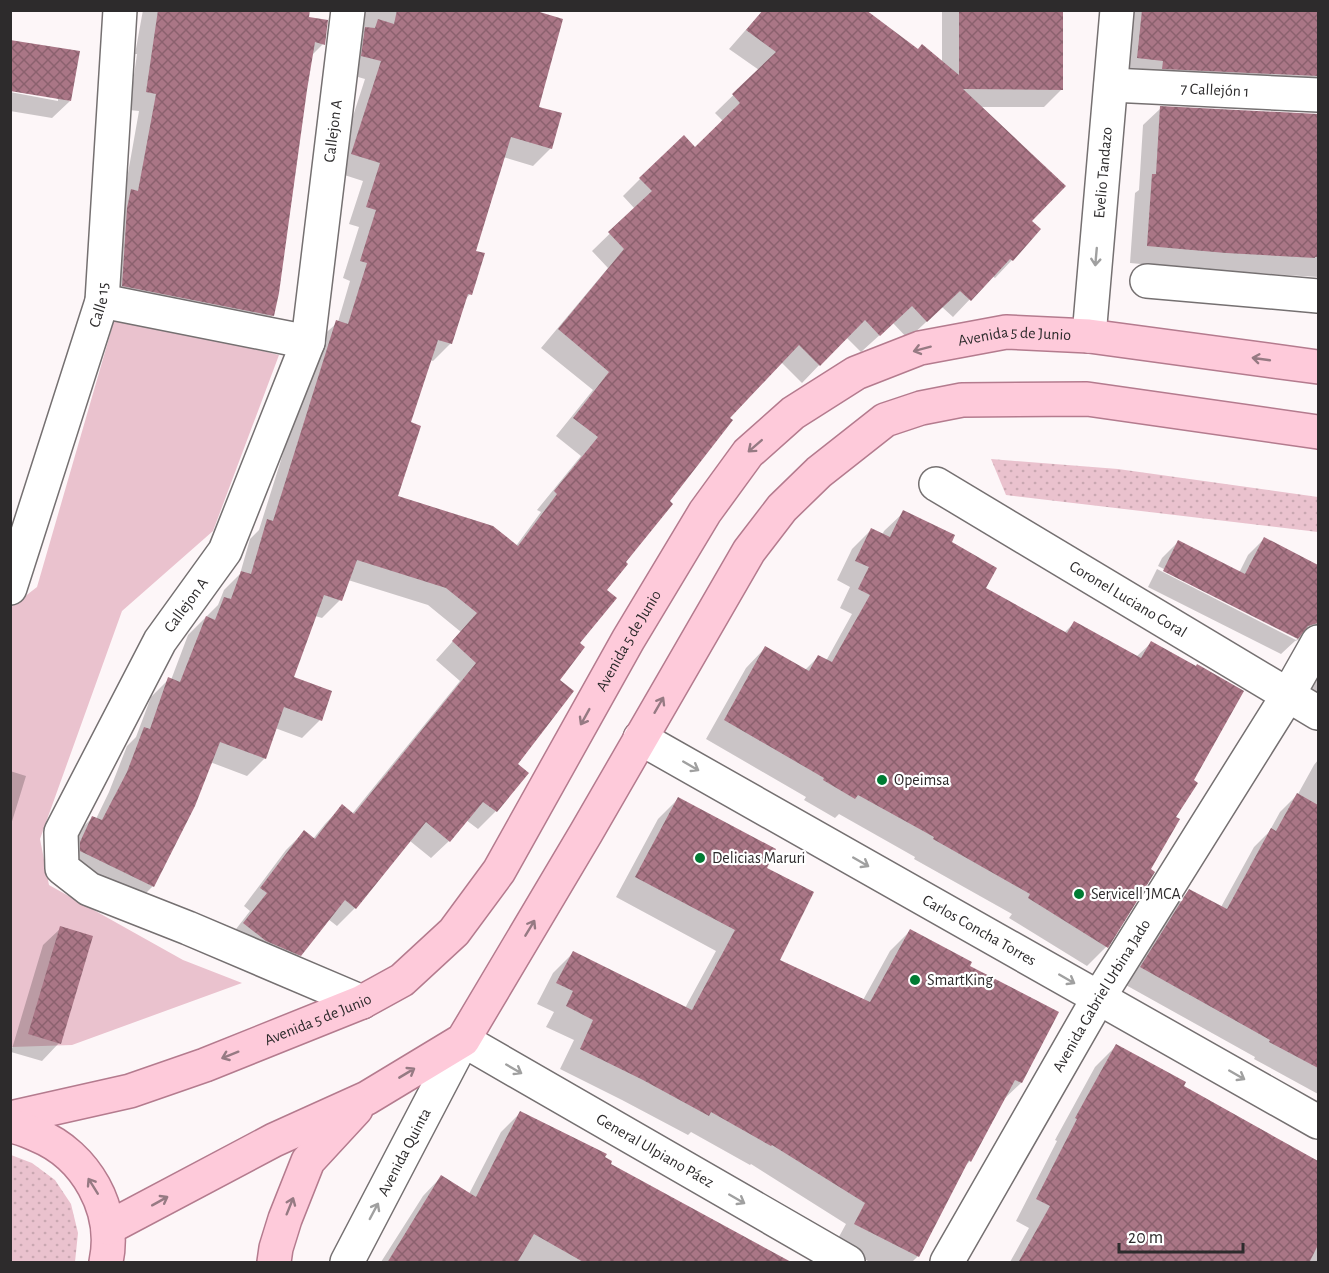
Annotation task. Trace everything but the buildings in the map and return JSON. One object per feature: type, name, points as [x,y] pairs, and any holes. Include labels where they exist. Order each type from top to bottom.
[{"type":"main road","name":"Avenida 5 de Junio","points":[[10,1118],[130,1091],[206,1065],[362,1002],[402,980],[454,932],[499,871],[634,630],[705,512],[748,453],[793,413],[856,373],[920,348],[1006,332],[1089,336],[1318,367]]},
{"type":"main road","points":[[10,1126],[18,1127],[51,1141],[79,1163],[98,1194],[112,1250],[274,1140],[367,1098],[463,1040],[586,833],[748,552],[782,508],[819,472],[885,420],[921,408],[963,400],[1087,399],[1318,432]]},
{"type":"main road","points":[[274,1263],[285,1219],[308,1161],[367,1098]]},
{"type":"street","name":"Calle 15","points":[[10,588],[102,301],[120,10]]},
{"type":"street","name":"Callejon A","points":[[348,10],[308,342],[225,551],[160,641],[61,832],[62,868],[89,890],[188,928],[362,1002]]},
{"type":"street","name":"Evelio Tandazo","points":[[1089,336],[1117,10]]},
{"type":"street","name":"7 Callejón 1","points":[[1111,85],[1318,95]]},
{"type":"street","points":[[1147,281],[1318,296]]},
{"type":"street","points":[[102,301],[308,342]]},
{"type":"street","name":"Coronel Luciano Coral","points":[[936,484],[1318,713]]},
{"type":"street","name":"Avenida Gabriel Urbina Jado","points":[[947,1263],[1099,997],[1288,696],[1318,642]]},
{"type":"street","name":"Carlos Concha Torres","points":[[640,738],[1318,1122]]},
{"type":"street","name":"Avenida Quinta","points":[[346,1263],[463,1040]]},
{"type":"street","name":"General Ulpiano Páez","points":[[463,1040],[848,1263]]},
{"type":"shaded area","points":[[116,314],[279,355],[213,531],[122,611],[40,839],[49,885],[183,960],[242,983],[72,1045],[11,1047],[10,608],[37,587]]},
{"type":"shaded area","points":[[991,459],[1118,469],[1318,497],[1318,532],[1006,495]]},
{"type":"shaded area","points":[[11,1155],[32,1163],[55,1180],[71,1204],[78,1233],[75,1262],[11,1262]]},
{"type":"place","name":"Opeimsa","points":[[882,780]]},
{"type":"place","name":"Delicias Maruri","points":[[700,858]]},
{"type":"place","name":"Servicell JMCA","points":[[1079,894]]},
{"type":"place","name":"SmartKing","points":[[915,980]]}]
